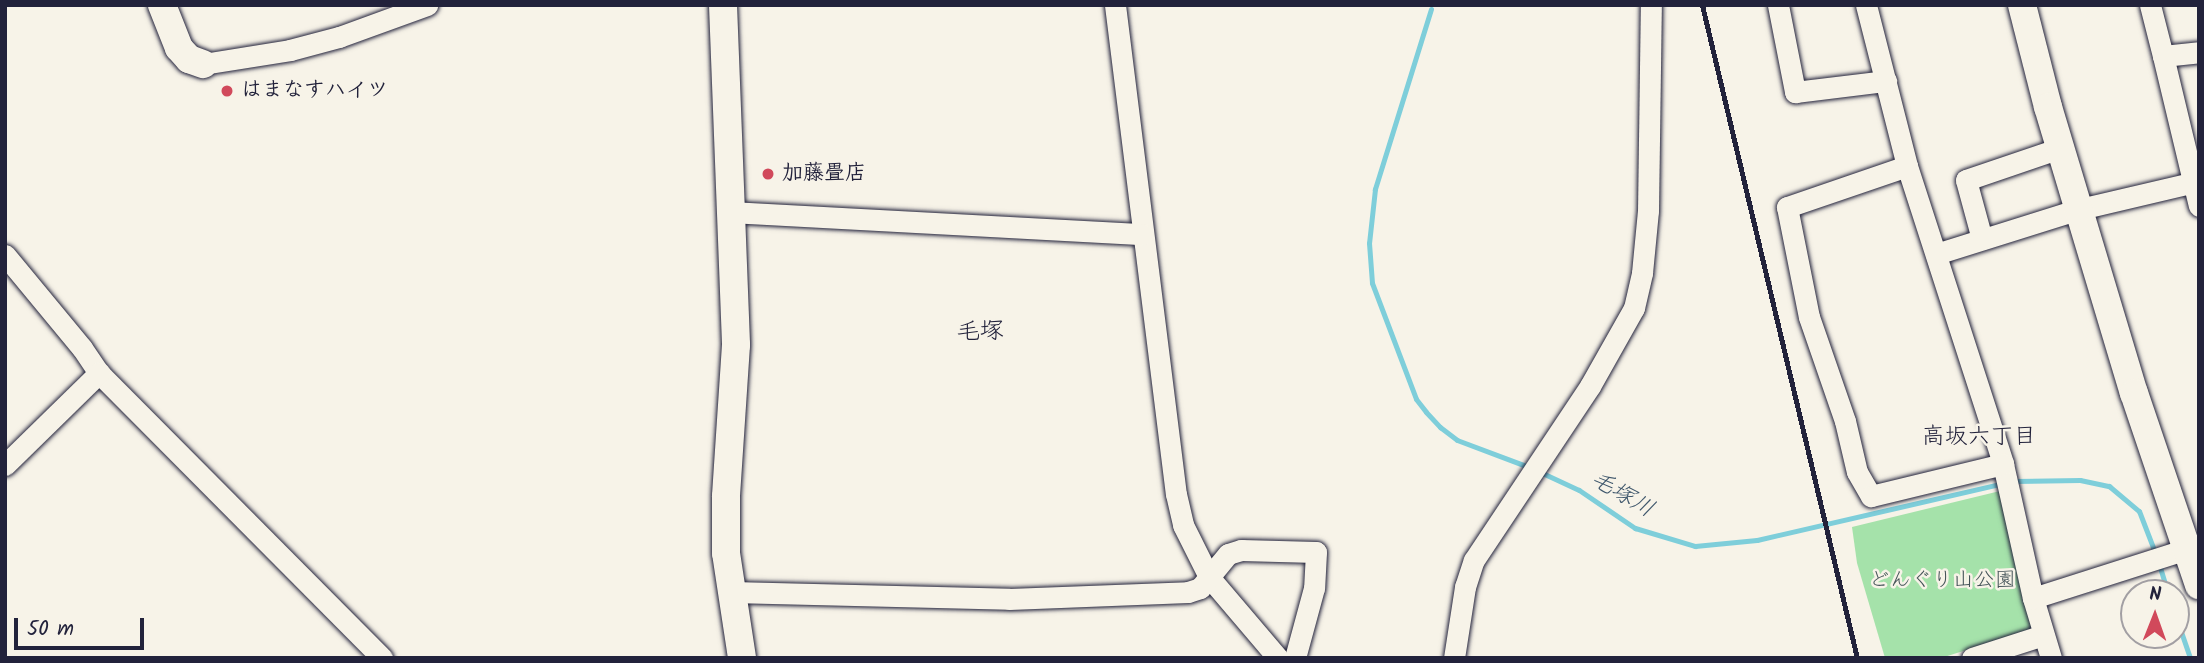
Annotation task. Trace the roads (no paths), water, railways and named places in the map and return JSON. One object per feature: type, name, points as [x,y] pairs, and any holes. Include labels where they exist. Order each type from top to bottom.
[{"type":"street","points":[[162,5],[179,48],[189,59],[203,64],[290,50],[339,37],[427,5]]},
{"type":"street","points":[[723,5],[736,345],[726,497],[726,553],[742,658]]},
{"type":"street","points":[[1115,5],[1176,494],[1187,534],[1209,577],[1278,658]]},
{"type":"street","points":[[1454,658],[1465,587],[1474,560],[1590,386],[1634,308],[1642,273],[1648,211],[1651,5]]},
{"type":"street","points":[[1778,5],[1795,92],[1886,81]]},
{"type":"street","points":[[1866,5],[1907,166],[2003,464],[2033,598],[2050,658]]},
{"type":"street","points":[[2022,5],[2060,148],[2134,393],[2193,547],[2199,585]]},
{"type":"street","points":[[2150,5],[2196,182],[2199,206]]},
{"type":"street","points":[[2163,56],[2199,52]]},
{"type":"street","points":[[1982,239],[1966,180],[2060,148]]},
{"type":"street","points":[[1907,166],[1787,207],[1809,317],[1845,421],[1857,472],[1871,496],[2003,464]]},
{"type":"street","points":[[1936,254],[2080,209],[2196,182]]},
{"type":"street","points":[[731,212],[1142,234]]},
{"type":"street","points":[[5,255],[82,348],[99,373],[382,658]]},
{"type":"street","points":[[5,465],[99,373]]},
{"type":"street","points":[[2033,598],[2193,547]]},
{"type":"street","points":[[732,592],[1022,599],[1188,592],[1200,588],[1228,554],[1241,550],[1315,552],[1314,587],[1295,658]]},
{"type":"street","points":[[1972,658],[2043,635]]},
{"type":"waterway","name":"毛塚川","points":[[1431,9],[1375,189],[1369,243],[1372,283],[1416,399],[1426,412],[1457,440],[1529,467]]},
{"type":"waterway","name":"毛塚川","points":[[1538,471],[1579,490],[1635,528],[1695,546],[1757,540],[2003,483]]},
{"type":"waterway","name":"毛塚川","points":[[2013,481],[2080,480],[2109,486],[2139,511],[2156,555]]},
{"type":"waterway","name":"毛塚川","points":[[2159,564],[2164,579]]},
{"type":"waterway","name":"毛塚川","points":[[2187,649],[2190,658]]},
{"type":"railway","points":[[1702,5],[1857,658]]},
{"type":"place","name":"はまなすハイツ","points":[[227,91]]},
{"type":"place","name":"加藤畳店","points":[[768,174]]},
{"type":"district","name":"毛塚","points":[[980,332]]},
{"type":"district","name":"高坂六丁目","points":[[1979,437]]},
{"type":"park label","name":"どんぐり山公園","points":[[1942,581]]}]
